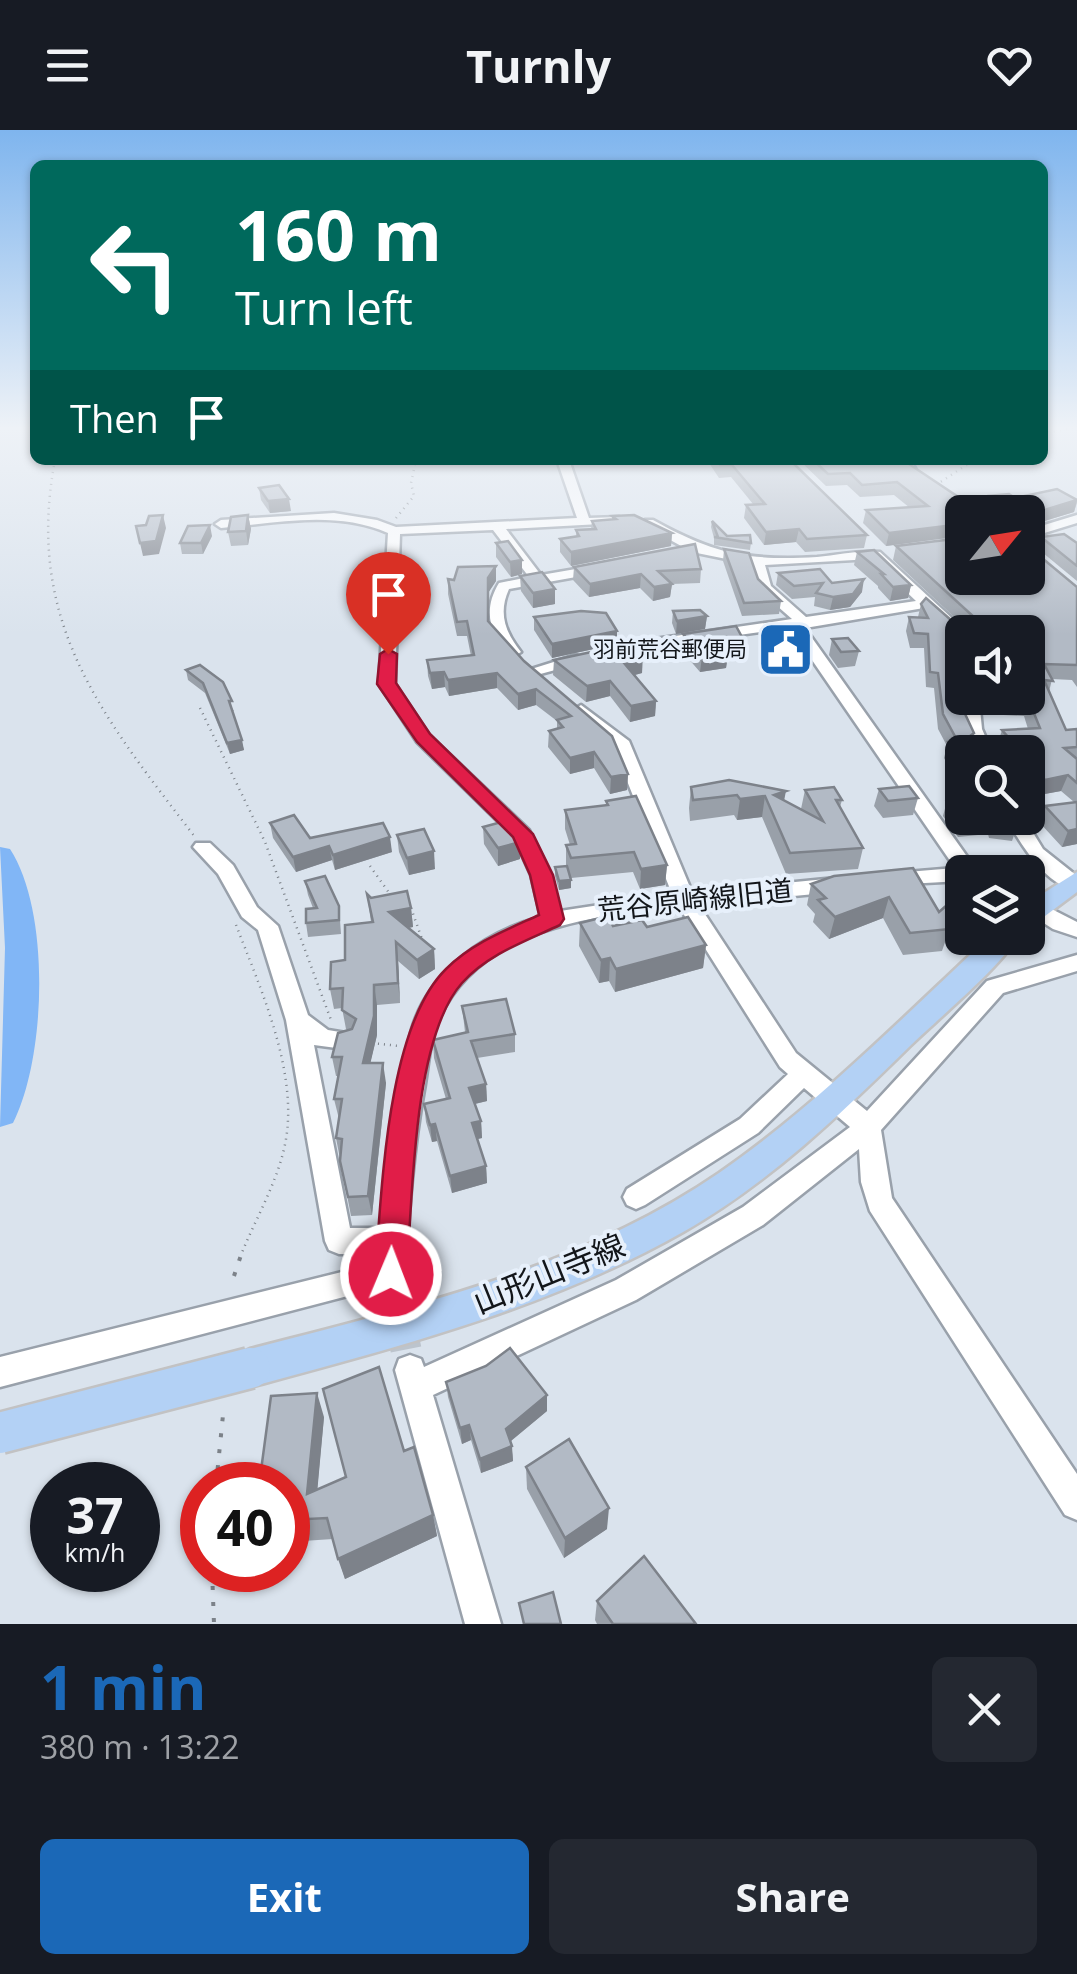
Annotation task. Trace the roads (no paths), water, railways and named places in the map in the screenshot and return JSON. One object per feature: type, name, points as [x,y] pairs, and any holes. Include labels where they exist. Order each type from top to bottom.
[{"type":"main road","points":[[1045,900],[1075,882]]},
{"type":"main road","name":"山形山寺線","points":[[0,1433],[428,1321],[570,1272],[651,1232],[727,1186],[838,1098],[986,955]]},
{"type":"street","points":[[575,496],[584,522]]},
{"type":"street","points":[[221,524],[298,517],[392,529],[644,520],[696,549],[756,559],[836,560],[897,551]]},
{"type":"street","points":[[1045,529],[1077,519]]},
{"type":"street","points":[[497,526],[538,580]]},
{"type":"street","points":[[392,529],[386,684],[424,738],[522,834],[541,875],[552,919]]},
{"type":"street","points":[[869,541],[945,620]]},
{"type":"street","points":[[677,553],[696,549]]},
{"type":"street","points":[[756,559],[765,588],[800,624],[954,855]]},
{"type":"street","points":[[611,567],[504,586],[499,593],[496,624],[508,648],[620,742],[685,900],[788,1060],[868,1127],[871,1180],[880,1203],[1077,1503]]},
{"type":"street","points":[[606,652],[928,603]]},
{"type":"street","points":[[547,683],[588,657]]},
{"type":"street","points":[[1025,835],[1036,853],[1075,882]]},
{"type":"street","points":[[202,847],[226,870],[250,912],[267,926],[298,1020],[339,1241],[392,1241]]},
{"type":"street","name":"荒谷原崎線旧道","points":[[0,1372],[391,1274],[400,1154],[419,1048],[430,1010],[456,974],[485,950],[552,919],[593,909],[945,875]]},
{"type":"street","points":[[1045,916],[1077,930]]},
{"type":"street","points":[[482,1624],[412,1378],[686,1258],[753,1216],[868,1127],[995,987],[1077,963]]},
{"type":"street","points":[[298,1020],[323,1039],[344,1040]]},
{"type":"street","points":[[636,1197],[749,1126],[804,1073]]},
{"type":"waterway","points":[[0,856],[11,883],[21,948],[19,1018],[0,1112]]},
{"type":"tunnel","points":[[391,1273],[410,1370]]},
{"type":"place","name":"羽前荒谷郵便局","points":[[786,649]]}]
